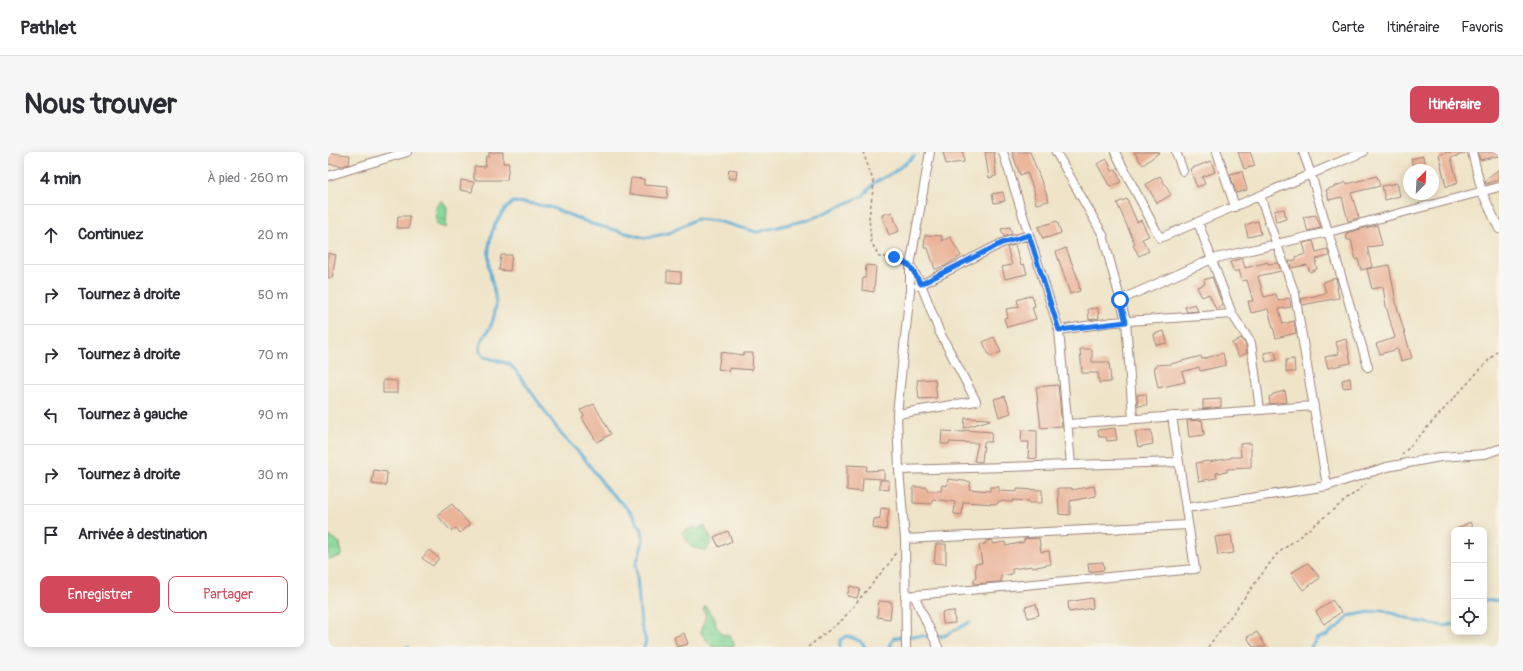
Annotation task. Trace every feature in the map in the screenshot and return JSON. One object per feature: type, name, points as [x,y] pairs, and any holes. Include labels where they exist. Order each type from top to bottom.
[{"type":"street","points":[[328,176],[407,152]]},
{"type":"street","points":[[906,647],[904,539],[897,414],[910,290],[910,266],[930,152]]},
{"type":"street","points":[[1003,152],[1059,330],[1071,465]]},
{"type":"street","points":[[1056,152],[1103,235],[1126,322],[1134,419]]},
{"type":"street","points":[[1116,152],[1160,238],[1363,152]]},
{"type":"street","points":[[1176,152],[1183,171]]},
{"type":"street","points":[[1217,152],[1235,207]]},
{"type":"street","points":[[1303,152],[1311,174],[1368,367]]},
{"type":"street","points":[[1472,152],[1482,192],[1499,229]]},
{"type":"street","points":[[1120,300],[1212,259],[1277,245],[1499,187]]},
{"type":"street","points":[[1260,196],[1296,294],[1327,486]]},
{"type":"street","points":[[1198,222],[1232,314],[1251,343],[1260,410]]},
{"type":"street","points":[[910,290],[1002,243],[1029,235]]},
{"type":"street","points":[[897,414],[976,401],[939,331],[921,284],[910,266]]},
{"type":"street","points":[[1059,330],[1126,322],[1232,314]]},
{"type":"street","points":[[1068,424],[1314,406]]},
{"type":"street","points":[[905,596],[1195,569],[1172,416]]},
{"type":"street","points":[[1186,508],[1327,486],[1387,467],[1440,457],[1485,454],[1499,449]]},
{"type":"street","points":[[899,470],[1179,462]]},
{"type":"street","points":[[904,539],[1188,525]]},
{"type":"street","points":[[914,595],[938,647]]},
{"type":"path","points":[[863,152],[874,183],[869,217],[871,241],[879,257],[894,257],[910,266]]},
{"type":"path","points":[[1399,457],[1499,348]]},
{"type":"path","points":[[1208,647],[1276,555],[1368,482]]},
{"type":"path","points":[[808,647],[842,620],[891,561],[904,539]]},
{"type":"green space","points":[[442,200],[447,207],[446,228],[437,225],[436,207]]},
{"type":"green space","points":[[704,525],[712,541],[706,551],[691,547],[682,533],[694,526],[697,529]]},
{"type":"green space","points":[[329,536],[340,543],[341,556],[328,559]]},
{"type":"green space","points":[[705,606],[715,618],[716,626],[723,635],[727,634],[734,643],[733,647],[712,647],[701,633],[706,615],[703,609]]},
{"type":"building","points":[[489,152],[503,152],[503,163],[509,163],[507,180],[474,180],[474,166],[485,167],[486,156],[489,157]]},
{"type":"building","points":[[943,152],[963,152],[964,162],[946,164]]},
{"type":"building","points":[[985,152],[994,152],[996,176],[989,178]]},
{"type":"building","points":[[1012,152],[1030,152],[1049,201],[1036,204],[1035,194],[1027,172],[1020,175]]},
{"type":"building","points":[[1134,152],[1160,152],[1143,165]]},
{"type":"building","points":[[1238,152],[1250,152],[1255,166],[1244,169]]},
{"type":"building","points":[[1447,152],[1465,153],[1451,158],[1458,183],[1446,187],[1439,155]]},
{"type":"building","points":[[1478,152],[1499,152],[1499,156],[1480,160]]},
{"type":"building","points":[[328,153],[350,155],[349,164],[343,166],[328,164]]},
{"type":"building","points":[[1423,156],[1425,164],[1412,164],[1411,159]]},
{"type":"building","points":[[1107,159],[1112,171],[1116,170],[1121,182],[1110,187],[1097,164]]},
{"type":"building","points":[[1211,161],[1215,172],[1202,177],[1205,184],[1197,187],[1190,169]]},
{"type":"building","points":[[729,169],[737,170],[736,179],[728,178]]},
{"type":"building","points":[[1499,169],[1499,180],[1486,184],[1485,180]]},
{"type":"building","points":[[1242,171],[1247,190],[1236,193],[1230,174]]},
{"type":"building","points":[[1160,176],[1171,195],[1157,203],[1146,184]]},
{"type":"building","points":[[1377,176],[1380,186],[1351,193],[1359,218],[1348,221],[1342,197],[1329,200],[1326,190],[1346,182],[1347,184]]},
{"type":"building","points":[[631,178],[644,179],[644,185],[668,187],[667,198],[629,194]]},
{"type":"building","points":[[461,180],[474,182],[472,192],[460,190]]},
{"type":"building","points":[[1397,183],[1400,196],[1385,200],[1382,186]]},
{"type":"building","points":[[1003,192],[1005,201],[994,203],[992,194]]},
{"type":"building","points":[[1127,199],[1137,222],[1141,220],[1149,236],[1142,239],[1149,251],[1139,256],[1133,245],[1135,244],[1117,203]]},
{"type":"building","points":[[1284,209],[1286,219],[1276,222],[1274,211]]},
{"type":"building","points":[[892,212],[899,231],[889,235],[882,215]]},
{"type":"building","points":[[1316,215],[1321,228],[1308,231],[1303,217]]},
{"type":"building","points":[[398,216],[410,216],[409,228],[397,228]]},
{"type":"building","points":[[1057,221],[1061,233],[1043,239],[1038,227]]},
{"type":"building","points":[[1258,221],[1261,234],[1248,237],[1245,225]]},
{"type":"building","points":[[1377,225],[1382,245],[1367,247],[1372,267],[1361,270],[1358,259],[1356,260],[1351,240],[1347,240],[1346,233]]},
{"type":"building","points":[[1010,227],[1012,234],[1004,237],[1001,229]]},
{"type":"building","points":[[925,235],[942,236],[942,241],[950,237],[961,256],[945,266],[935,269],[928,248],[924,248]]},
{"type":"building","points":[[1313,241],[1316,252],[1327,249],[1329,256],[1316,259],[1317,262],[1315,262],[1317,269],[1310,272],[1307,265],[1291,268],[1289,261],[1296,260],[1296,257],[1306,254],[1303,243]]},
{"type":"building","points":[[1015,245],[1021,265],[1024,264],[1027,274],[1005,279],[1002,267],[1012,265],[1007,247]]},
{"type":"building","points":[[1066,248],[1078,279],[1080,291],[1070,294],[1056,252]]},
{"type":"building","points":[[328,253],[336,255],[332,278],[328,278]]},
{"type":"building","points":[[501,255],[512,255],[510,271],[499,270]]},
{"type":"building","points":[[1242,258],[1245,268],[1268,262],[1268,264],[1278,263],[1281,271],[1258,276],[1264,297],[1276,294],[1278,301],[1289,298],[1291,307],[1279,309],[1283,324],[1294,321],[1296,333],[1276,338],[1268,309],[1251,313],[1248,301],[1253,301],[1247,280],[1242,281],[1239,270],[1234,272],[1230,262]]},
{"type":"building","points":[[866,265],[876,266],[874,292],[862,290]]},
{"type":"building","points":[[1389,265],[1397,307],[1412,358],[1401,361],[1398,349],[1380,354],[1376,344],[1395,338],[1386,306],[1383,287],[1372,289],[1367,269]]},
{"type":"building","points":[[667,271],[681,272],[681,283],[667,282]]},
{"type":"building","points":[[1212,277],[1223,306],[1216,309],[1209,294],[1202,297],[1197,287],[1205,284],[1204,280]]},
{"type":"building","points":[[1336,278],[1339,298],[1302,305],[1301,299],[1326,293],[1323,282]]},
{"type":"building","points":[[1032,295],[1035,306],[1032,307],[1036,319],[1007,327],[1004,318],[1008,317],[1006,309],[1019,307],[1017,300]]},
{"type":"building","points":[[1195,304],[1198,311],[1187,312],[1185,307]]},
{"type":"building","points":[[1098,308],[1099,318],[1089,320],[1088,309]]},
{"type":"building","points":[[1164,331],[1167,343],[1156,345],[1154,334]]},
{"type":"building","points":[[994,337],[1001,352],[990,357],[983,342]]},
{"type":"building","points":[[1241,338],[1246,345],[1247,353],[1239,357],[1232,343]]},
{"type":"building","points":[[1346,339],[1351,363],[1328,368],[1325,357],[1339,354],[1336,342]]},
{"type":"building","points":[[1080,349],[1092,349],[1092,362],[1109,362],[1111,382],[1099,383],[1098,373],[1082,373]]},
{"type":"building","points":[[1275,351],[1277,360],[1266,362],[1264,353]]},
{"type":"building","points":[[721,352],[743,355],[744,353],[753,353],[752,370],[729,368],[729,371],[718,369]]},
{"type":"building","points":[[1223,353],[1226,365],[1200,371],[1199,367],[1182,372],[1185,382],[1158,388],[1154,367],[1156,367],[1156,365],[1171,364],[1201,356],[1202,359]]},
{"type":"building","points":[[1294,359],[1295,372],[1286,372],[1286,360]]},
{"type":"building","points":[[1350,378],[1351,387],[1343,388],[1342,380]]},
{"type":"building","points":[[935,379],[937,398],[919,399],[917,380]]},
{"type":"building","points":[[383,380],[397,381],[397,393],[383,393]]},
{"type":"building","points":[[1058,385],[1062,426],[1041,428],[1036,387]]},
{"type":"building","points":[[1285,391],[1287,402],[1270,404],[1269,397],[1273,394]]},
{"type":"building","points":[[1146,394],[1147,405],[1138,406],[1137,395]]},
{"type":"building","points":[[1005,396],[1011,413],[999,417],[994,399]]},
{"type":"building","points":[[1221,399],[1221,407],[1203,409],[1203,400]]},
{"type":"building","points":[[594,404],[611,434],[597,442],[582,418],[584,417],[581,410]]},
{"type":"building","points":[[965,418],[990,419],[990,420],[964,428]]},
{"type":"building","points":[[1202,420],[1204,435],[1189,437],[1187,421]]},
{"type":"building","points":[[1115,428],[1117,440],[1107,441],[1106,437],[1099,437],[1098,430]]},
{"type":"building","points":[[964,430],[992,432],[991,442],[984,442],[982,462],[974,461],[978,443],[949,442],[949,444],[941,444],[942,431],[964,432]]},
{"type":"building","points":[[1022,430],[1037,431],[1037,459],[1028,458],[1029,442],[1021,442]]},
{"type":"building","points":[[1151,430],[1153,444],[1138,447],[1135,432]]},
{"type":"building","points":[[1251,443],[1251,468],[1227,469],[1227,472],[1216,473],[1217,478],[1199,481],[1196,463],[1209,462],[1231,457],[1241,457],[1240,444]]},
{"type":"building","points":[[847,465],[867,466],[866,471],[884,470],[884,479],[863,478],[862,492],[847,490]]},
{"type":"building","points":[[374,470],[387,472],[386,486],[372,484]]},
{"type":"building","points":[[948,479],[971,482],[969,489],[990,491],[990,487],[999,487],[999,491],[1017,492],[1017,489],[1042,490],[1042,503],[1029,503],[1029,501],[1013,500],[1013,502],[999,501],[997,504],[963,502],[962,515],[954,514],[955,502],[932,499],[932,504],[913,503],[913,487],[927,487],[927,491],[941,491],[942,485],[947,486]]},
{"type":"building","points":[[880,480],[889,480],[889,490],[880,489]]},
{"type":"building","points":[[1094,486],[1096,496],[1070,501],[1070,515],[1059,514],[1058,488],[1072,488],[1072,490]]},
{"type":"building","points":[[452,504],[470,525],[460,533],[456,528],[451,531],[437,515]]},
{"type":"building","points":[[881,508],[889,509],[886,530],[873,528],[874,519],[880,518]]},
{"type":"building","points":[[1470,522],[1472,527],[1461,527]]},
{"type":"building","points":[[728,531],[732,541],[719,547],[714,537]]},
{"type":"building","points":[[1231,535],[1234,553],[1218,555],[1215,537]]},
{"type":"building","points":[[1039,538],[1041,552],[1049,551],[1051,564],[1032,568],[1032,566],[1012,569],[1012,574],[1001,576],[1001,582],[974,584],[974,579],[976,578],[975,564],[982,563],[979,545],[985,544],[986,541],[992,540],[992,544],[1005,542],[1006,546],[1024,542],[1024,539]]},
{"type":"building","points":[[936,544],[946,544],[946,564],[934,563]]},
{"type":"building","points":[[429,550],[439,558],[433,566],[422,558]]},
{"type":"building","points":[[1103,562],[1104,570],[1089,572],[1088,563]]},
{"type":"building","points":[[1308,563],[1320,578],[1303,590],[1291,573]]},
{"type":"building","points":[[850,586],[860,589],[857,598],[847,596]]},
{"type":"building","points":[[1092,598],[1093,608],[1069,612],[1068,602]]},
{"type":"building","points":[[1332,600],[1341,612],[1324,624],[1316,612]]},
{"type":"building","points":[[879,601],[892,602],[890,619],[877,617]]},
{"type":"building","points":[[1036,604],[1039,615],[1028,618],[1025,607]]},
{"type":"building","points":[[954,611],[955,623],[943,624],[942,612]]},
{"type":"building","points":[[1257,632],[1266,647],[1253,647],[1247,637]]},
{"type":"building","points":[[684,633],[688,644],[677,647],[674,637]]},
{"type":"waterway","points":[[644,647],[646,641],[641,625],[636,564],[642,545],[642,530],[629,510],[607,489],[584,458],[561,434],[517,372],[509,364],[485,357],[480,351],[481,342],[492,324],[496,308],[496,299],[489,267],[489,246],[494,227],[505,210],[513,202],[550,207],[592,224],[645,238],[669,233],[696,219],[717,221],[757,232],[811,219],[863,196],[874,183],[894,172],[914,156]]},
{"type":"waterway","points":[[1487,601],[1499,600]]},
{"type":"waterway","points":[[1311,647],[1316,639],[1327,635],[1342,624],[1348,616],[1382,610],[1416,621],[1444,626],[1451,625]]},
{"type":"waterway","points":[[891,647],[890,645],[894,638],[906,636],[944,636],[970,622]]},
{"type":"waterway","points":[[840,647],[840,640],[847,636],[860,641],[865,647]]},
{"type":"route","points":[[894,257],[910,266],[921,284],[1002,243],[1029,235],[1059,330],[1112,322],[1126,322],[1120,300]]}]
